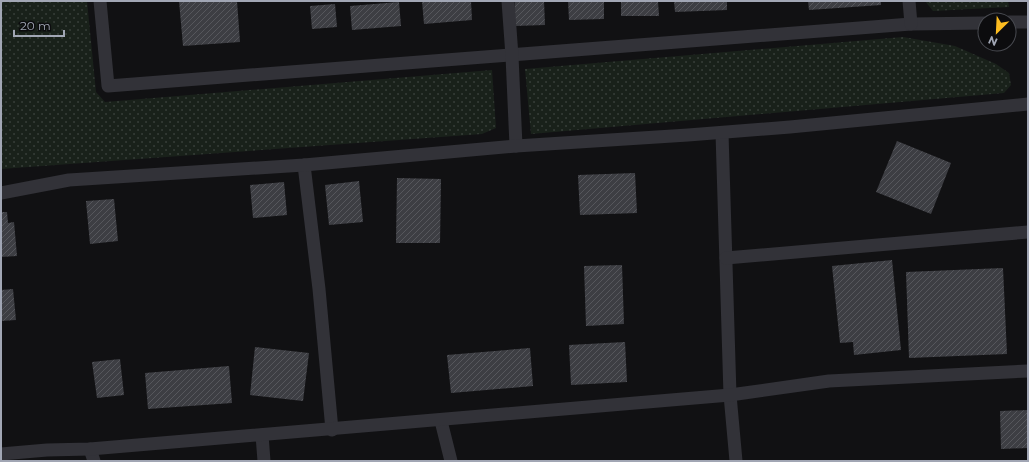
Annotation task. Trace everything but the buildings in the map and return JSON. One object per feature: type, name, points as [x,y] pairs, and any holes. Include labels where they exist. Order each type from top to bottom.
[{"type":"street","points":[[100,1],[108,86],[911,24],[977,23]]},
{"type":"street","points":[[508,1],[516,146]]},
{"type":"street","points":[[909,1],[911,24]]},
{"type":"street","points":[[1017,22],[1028,22]]},
{"type":"street","points":[[1,193],[69,180],[304,165],[516,146],[722,133],[1028,104]]},
{"type":"street","points":[[722,133],[730,395],[736,461]]},
{"type":"street","points":[[304,165],[319,289],[332,430]]},
{"type":"street","points":[[726,258],[1028,232]]},
{"type":"street","points":[[1,454],[47,450],[92,455],[262,435],[441,421],[730,395],[830,381],[1028,371]]},
{"type":"street","points":[[441,421],[452,461]]},
{"type":"street","points":[[262,435],[264,461]]},
{"type":"shaded area","points":[[1,1],[87,1],[96,92],[105,102],[492,70],[496,128],[482,134],[1,169]]},
{"type":"shaded area","points":[[925,1],[1008,1],[1009,7],[933,11]]},
{"type":"shaded area","points":[[903,37],[955,46],[996,64],[1009,73],[1011,85],[1004,93],[531,134],[525,69]]}]
